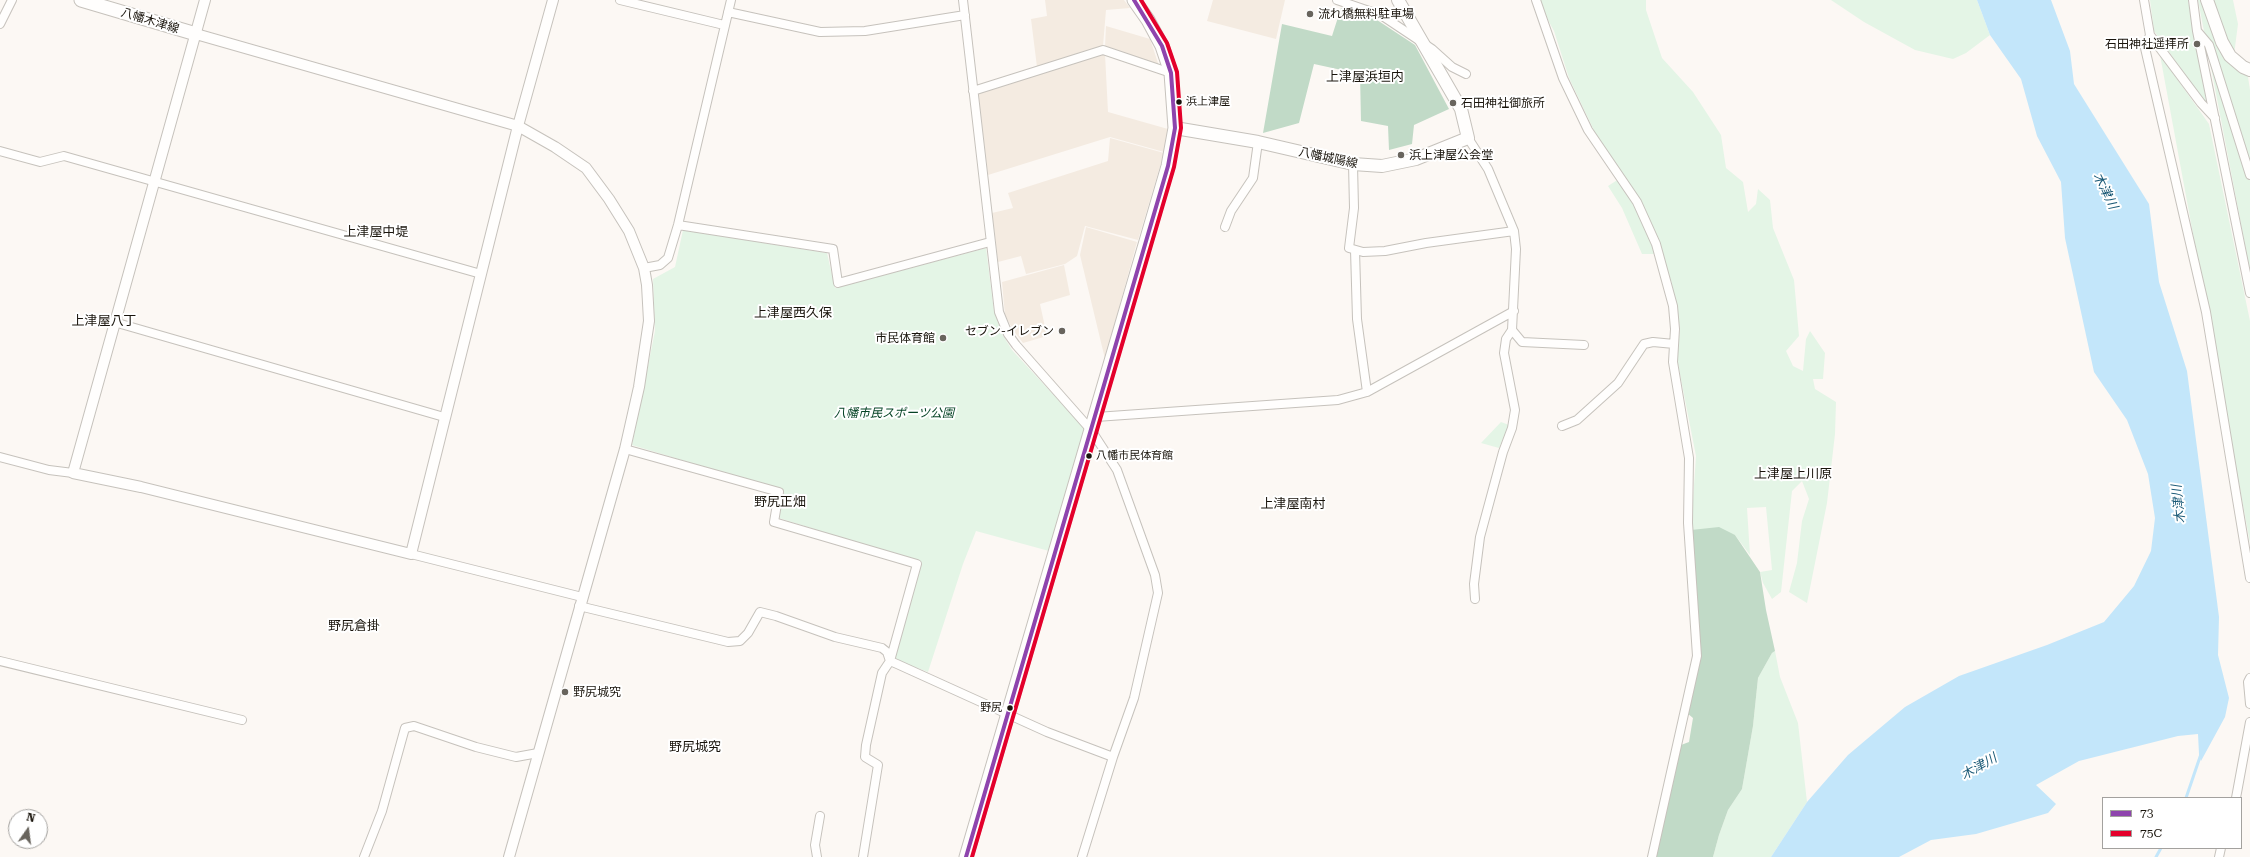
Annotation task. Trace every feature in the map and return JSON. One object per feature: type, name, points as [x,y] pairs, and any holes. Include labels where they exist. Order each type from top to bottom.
[{"type":"main road","name":"八幡木津線","points":[[80,0],[196,34]]},
{"type":"main road","points":[[966,857],[1168,166],[1175,128],[1171,73],[1162,46],[1148,20],[1134,0]]},
{"type":"main road","points":[[1398,0],[1461,109],[1468,138]]},
{"type":"main road","points":[[2207,0],[2222,42],[2230,56],[2242,67],[2250,70]]},
{"type":"main road","name":"八幡城陽線","points":[[1175,128],[1258,142],[1353,164],[1382,166],[1416,159],[1468,138]]},
{"type":"street","points":[[0,24],[12,0]]},
{"type":"street","points":[[73,473],[153,181],[205,0]]},
{"type":"street","points":[[411,554],[444,417],[518,126],[553,0]]},
{"type":"street","points":[[620,0],[724,25]]},
{"type":"street","points":[[644,268],[660,265],[668,258],[678,225],[731,0]]},
{"type":"street","points":[[963,0],[999,312],[1008,334],[1024,356],[1091,430],[1117,470],[1155,575],[1158,593],[1134,698],[1113,757],[1082,857]]},
{"type":"street","points":[[1337,0],[1381,15],[1420,40],[1452,67],[1466,74]]},
{"type":"street","points":[[1536,0],[1563,78],[1588,130],[1637,202],[1656,244],[1673,306],[1673,362],[1689,458],[1688,523],[1697,656],[1652,857]]},
{"type":"street","points":[[2144,0],[2150,35],[2201,103],[2216,118]]},
{"type":"street","points":[[2193,0],[2197,31],[2216,118],[2250,293]]},
{"type":"street","points":[[728,12],[820,32],[865,31],[965,15]]},
{"type":"street","points":[[2197,31],[2209,45],[2250,175]]},
{"type":"street","points":[[196,34],[518,126],[555,147],[586,168],[609,199],[629,231],[644,268],[647,285],[649,321],[639,387],[625,449],[509,857]]},
{"type":"street","points":[[2150,35],[2145,48],[2206,312],[2250,578]]},
{"type":"street","points":[[973,91],[1103,50],[1171,73]]},
{"type":"street","points":[[1468,138],[1488,169],[1514,231],[1516,249],[1512,330],[1506,339],[1504,352],[1515,410],[1512,428],[1503,452],[1480,537],[1474,584],[1475,599]]},
{"type":"street","points":[[1225,228],[1231,211],[1253,178],[1258,142]]},
{"type":"street","points":[[0,151],[40,162],[64,156],[481,274]]},
{"type":"street","points":[[1353,164],[1354,208],[1349,248],[1363,252],[1385,251],[1426,243],[1514,231]]},
{"type":"street","points":[[678,225],[833,249],[838,283],[990,242]]},
{"type":"street","points":[[1355,250],[1356,319],[1367,392]]},
{"type":"street","points":[[1096,416],[1338,400],[1367,392],[1514,311]]},
{"type":"street","points":[[114,322],[444,417]]},
{"type":"street","points":[[1512,330],[1522,342],[1584,345]]},
{"type":"street","points":[[1562,426],[1577,420],[1618,383],[1644,344],[1653,342],[1674,344]]},
{"type":"street","points":[[625,449],[780,492],[774,522],[917,564],[890,661],[882,673],[866,745],[865,757],[878,765],[863,857]]},
{"type":"street","points":[[0,457],[48,470],[73,473],[141,487],[411,554],[728,642],[740,641],[760,612],[835,637],[882,648],[887,652],[890,661],[1007,714],[1113,757]]},
{"type":"street","points":[[0,661],[242,720]]},
{"type":"street","points":[[2250,678],[2248,682],[2250,704]]},
{"type":"street","points":[[2236,797],[2250,722]]},
{"type":"street","points":[[364,857],[382,811],[405,728],[414,726],[476,746],[516,756],[538,753]]},
{"type":"street","points":[[817,857],[815,844],[820,816]]},
{"type":"shaded area","points":[[1045,0],[1124,0],[1130,8],[1106,10],[1103,46],[1037,67],[1031,19],[1047,16]]},
{"type":"shaded area","points":[[1213,0],[1285,0],[1276,39],[1207,21]]},
{"type":"shaded area","points":[[1106,26],[1150,39],[1159,66],[1105,47]]},
{"type":"shaded area","points":[[1098,53],[1105,54],[1108,112],[1168,129],[1164,152],[1110,137],[988,175],[978,93]]},
{"type":"shaded area","points":[[1110,138],[1164,153],[1138,240],[1085,226],[1077,256],[1065,264],[1026,274],[1021,256],[998,262],[992,213],[1013,208],[1008,193],[1108,161]]},
{"type":"shaded area","points":[[1086,227],[1137,242],[1105,359],[1080,255]]},
{"type":"shaded area","points":[[1064,265],[1070,295],[1040,304],[1047,336],[1023,343],[1013,330],[1005,315],[1002,282]]},
{"type":"green space","points":[[1537,0],[1646,0],[1646,10],[1662,58],[1693,92],[1721,135],[1726,168],[1743,182],[1748,212],[1756,204],[1758,189],[1770,200],[1773,228],[1794,280],[1799,336],[1786,351],[1793,366],[1803,371],[1806,339],[1810,331],[1825,353],[1823,379],[1813,379],[1815,389],[1836,402],[1835,434],[1827,503],[1807,603],[1789,592],[1797,563],[1802,521],[1809,499],[1802,481],[1792,491],[1781,592],[1772,599],[1763,583],[1760,572],[1772,570],[1766,507],[1747,508],[1750,555],[1735,535],[1691,530],[1696,456],[1677,359],[1680,328],[1671,280],[1655,254],[1642,254],[1622,208],[1608,186],[1622,177],[1598,139],[1569,78],[1554,31]]},
{"type":"green space","points":[[1831,0],[1977,0],[1990,35],[1966,53],[1953,59],[1915,50],[1864,22]]},
{"type":"green space","points":[[2150,0],[2188,0],[2207,105],[2154,31]]},
{"type":"green space","points":[[2198,0],[2202,0],[2233,65],[2248,77],[2250,90],[2250,271]]},
{"type":"green space","points":[[2209,0],[2233,0],[2238,24],[2234,55]]},
{"type":"green space","points":[[1341,8],[1377,20],[1415,45],[1449,109],[1414,125],[1412,144],[1389,150],[1388,126],[1361,121],[1360,74],[1314,64],[1299,123],[1263,133],[1282,24],[1332,36]]},
{"type":"green space","points":[[2160,55],[2209,124],[2250,321],[2250,543]]},
{"type":"green space","name":"八幡市民スポーツ公園","points":[[683,230],[827,253],[835,288],[986,248],[994,311],[1002,334],[1012,350],[1086,430],[1049,551],[976,531],[963,564],[928,672],[893,659],[922,563],[779,518],[784,491],[632,445],[655,331],[653,279],[675,267]]},
{"type":"green space","points":[[1501,422],[1509,425],[1499,448],[1481,443]]},
{"type":"green space","points":[[1719,527],[1735,535],[1760,572],[1775,651],[1772,653],[1758,678],[1753,726],[1742,789],[1728,810],[1713,857],[1656,857],[1681,745],[1689,742],[1693,718],[1687,713],[1700,656],[1691,530]]},
{"type":"green space","points":[[1775,651],[1780,677],[1798,723],[1807,802],[1771,857],[1713,857],[1728,810],[1742,789],[1753,726],[1758,678],[1772,653]]},
{"type":"water","name":"木津川","points":[[1977,0],[2051,0],[2070,51],[2074,84],[2149,204],[2159,282],[2187,371],[2219,617],[2218,655],[2229,698],[2225,717],[2201,761],[2199,754],[2198,734],[2178,736],[2079,761],[2036,785],[2056,804],[2048,813],[1976,834],[1931,840],[1899,857],[1771,857],[1807,802],[1848,755],[1905,707],[1959,676],[2047,645],[2104,622],[2134,586],[2151,551],[2155,518],[2148,474],[2127,420],[2094,372],[2065,238],[2061,182],[2037,136],[2021,79],[1990,35]]},
{"type":"waterway","points":[[2186,797],[2201,754]]},
{"type":"waterway","points":[[2156,857],[2160,849]]},
{"type":"transit line","name":"73","points":[[966,857],[1168,166],[1175,128],[1171,73],[1162,46],[1134,0]]},
{"type":"transit line","name":"75C","points":[[972,857],[1174,167],[1181,128],[1177,72],[1167,43],[1141,0]]},
{"type":"place","name":"流れ橋無料駐車場","points":[[1310,14]]},
{"type":"place","name":"石田神社遥拝所","points":[[2197,44]]},
{"type":"place","name":"浜上津屋","points":[[1179,102]]},
{"type":"place","name":"石田神社御旅所","points":[[1453,103]]},
{"type":"place","name":"浜上津屋公会堂","points":[[1401,155]]},
{"type":"place","name":"セブン-イレブン","points":[[1062,331]]},
{"type":"place","name":"市民体育館","points":[[943,338]]},
{"type":"place","name":"八幡市民体育館","points":[[1089,456]]},
{"type":"place","name":"野尻城究","points":[[565,692]]},
{"type":"place","name":"野尻","points":[[1010,708]]},
{"type":"district","name":"上津屋浜垣内","points":[[1365,77]]},
{"type":"district","name":"上津屋中堤","points":[[376,232]]},
{"type":"district","name":"上津屋西久保","points":[[793,313]]},
{"type":"district","name":"上津屋八丁","points":[[104,321]]},
{"type":"district","name":"上津屋上川原","points":[[1793,474]]},
{"type":"district","name":"野尻正畑","points":[[780,502]]},
{"type":"district","name":"上津屋南村","points":[[1293,504]]},
{"type":"district","name":"野尻倉掛","points":[[354,626]]},
{"type":"district","name":"野尻城究","points":[[695,747]]}]
